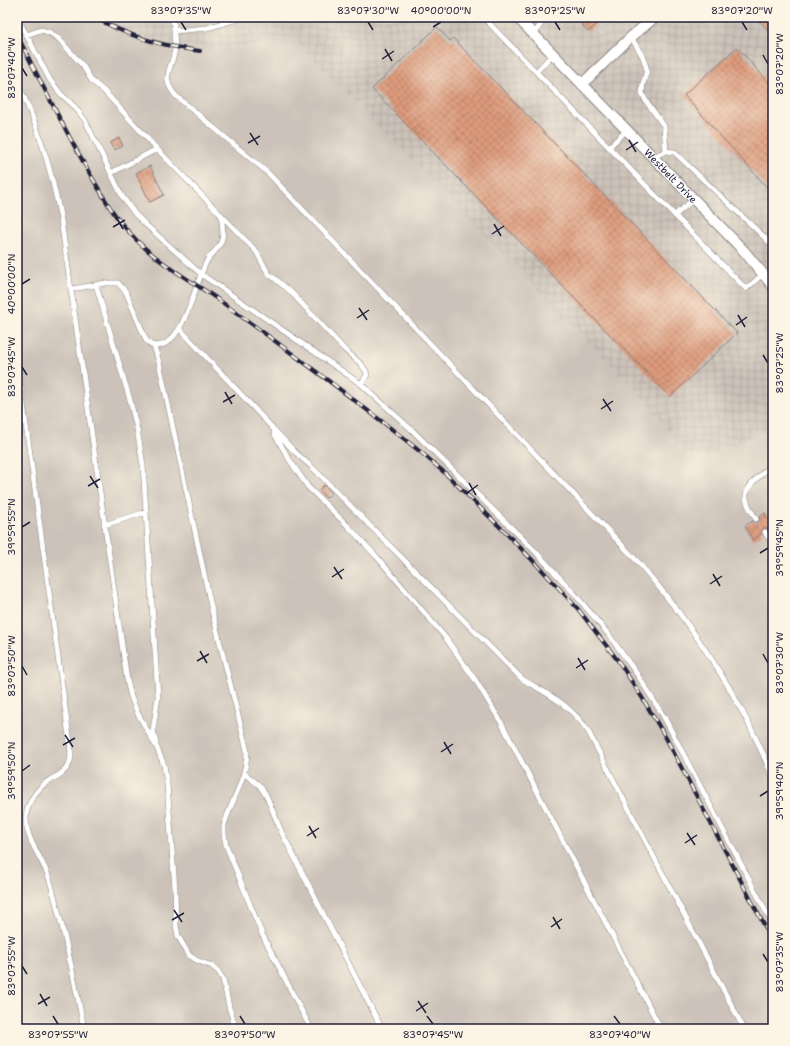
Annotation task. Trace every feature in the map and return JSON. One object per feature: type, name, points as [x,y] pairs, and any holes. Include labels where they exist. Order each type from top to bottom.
[{"type":"street","name":"Westbelt Drive","points":[[516,17],[770,279]]},
{"type":"street","points":[[582,84],[630,38],[655,17]]},
{"type":"lane","points":[[170,17],[174,24],[175,48],[167,78],[170,90],[268,173],[639,563],[672,603],[711,658],[741,709],[764,754],[773,778]]},
{"type":"lane","points":[[174,31],[207,28],[244,17]]},
{"type":"lane","points":[[483,17],[746,289],[770,279]]},
{"type":"lane","points":[[533,34],[547,17]]},
{"type":"lane","points":[[17,18],[50,80],[85,120],[122,196],[135,214],[201,274],[361,384],[412,430],[534,550],[573,592],[609,635],[637,674],[664,717],[773,925]]},
{"type":"lane","points":[[26,35],[41,30],[49,32],[59,39],[83,66],[92,82],[104,91],[157,149],[256,251],[268,273],[290,291],[344,349],[361,364],[366,371],[366,375],[361,384]]},
{"type":"lane","points":[[630,38],[643,57],[647,70],[642,93],[646,102],[664,126],[666,151]]},
{"type":"lane","points":[[536,72],[553,54]]},
{"type":"lane","points":[[17,83],[29,110],[46,158],[56,194],[72,289],[127,680],[131,697],[138,714],[157,748],[164,765],[167,784],[175,889],[176,925],[178,936],[189,955],[196,960],[212,966],[218,971],[223,979],[229,1007],[236,1029]]},
{"type":"lane","points":[[609,147],[627,130]]},
{"type":"lane","points":[[111,173],[157,149]]},
{"type":"lane","points":[[653,157],[666,151],[674,152],[756,228],[773,246]]},
{"type":"lane","points":[[675,216],[694,199]]},
{"type":"lane","points":[[72,289],[113,282],[118,283],[126,292],[146,340],[154,346],[170,341],[180,329],[208,259],[217,250],[222,240],[221,215]]},
{"type":"lane","points":[[96,285],[137,429],[143,465],[158,697],[154,730],[157,748]]},
{"type":"lane","points":[[180,329],[295,452],[313,468],[522,679],[563,704],[580,719],[588,731],[744,1029]]},
{"type":"lane","points":[[154,346],[159,362],[212,611],[247,751],[247,762],[244,773],[224,825],[226,845],[262,934],[310,1029]]},
{"type":"lane","points":[[17,360],[71,755],[69,764],[65,770],[41,787],[34,794],[30,802],[26,819],[27,829],[49,877],[55,898],[74,974],[84,1029]]},
{"type":"lane","points":[[269,424],[289,459],[308,487],[347,525],[413,598],[445,637],[476,681],[501,722],[661,1029]]},
{"type":"lane","points":[[756,519],[749,507],[746,496],[750,486],[773,464]]},
{"type":"lane","points":[[104,525],[146,512]]},
{"type":"lane","points":[[765,532],[773,544]]},
{"type":"lane","points":[[244,773],[260,786],[266,795],[282,833],[382,1029]]},
{"type":"shaded area","points":[[17,17],[85,17],[157,42],[206,49],[249,47],[292,37],[637,391],[660,420],[688,465],[773,428],[773,1029],[17,1029]]},
{"type":"shaded area","points":[[85,17],[773,17],[773,428],[688,465],[660,420],[292,37],[249,47],[206,49],[157,42]]},
{"type":"building","points":[[575,17],[605,17],[588,32]]},
{"type":"building","points":[[756,17],[773,17],[773,36]]},
{"type":"building","points":[[437,27],[450,41],[453,38],[737,333],[670,397],[372,89]]},
{"type":"building","points":[[737,47],[773,87],[773,194],[684,95]]},
{"type":"building","points":[[119,138],[123,146],[114,150],[110,143]]},
{"type":"building","points":[[150,166],[164,195],[150,202],[136,173]]},
{"type":"building","points":[[324,485],[332,493],[326,498],[319,490]]},
{"type":"building","points":[[765,513],[773,527],[769,530],[763,528],[761,531],[762,534],[753,540],[745,526],[753,521],[756,523],[758,522],[760,519],[759,517]]},
{"type":"railway","points":[[95,17],[120,30],[146,40],[200,51]]},
{"type":"railway","points":[[17,35],[90,174],[118,219],[139,243],[162,262],[223,303],[324,377],[423,454],[446,474],[505,532],[578,609],[619,662],[666,738],[773,942]]}]
